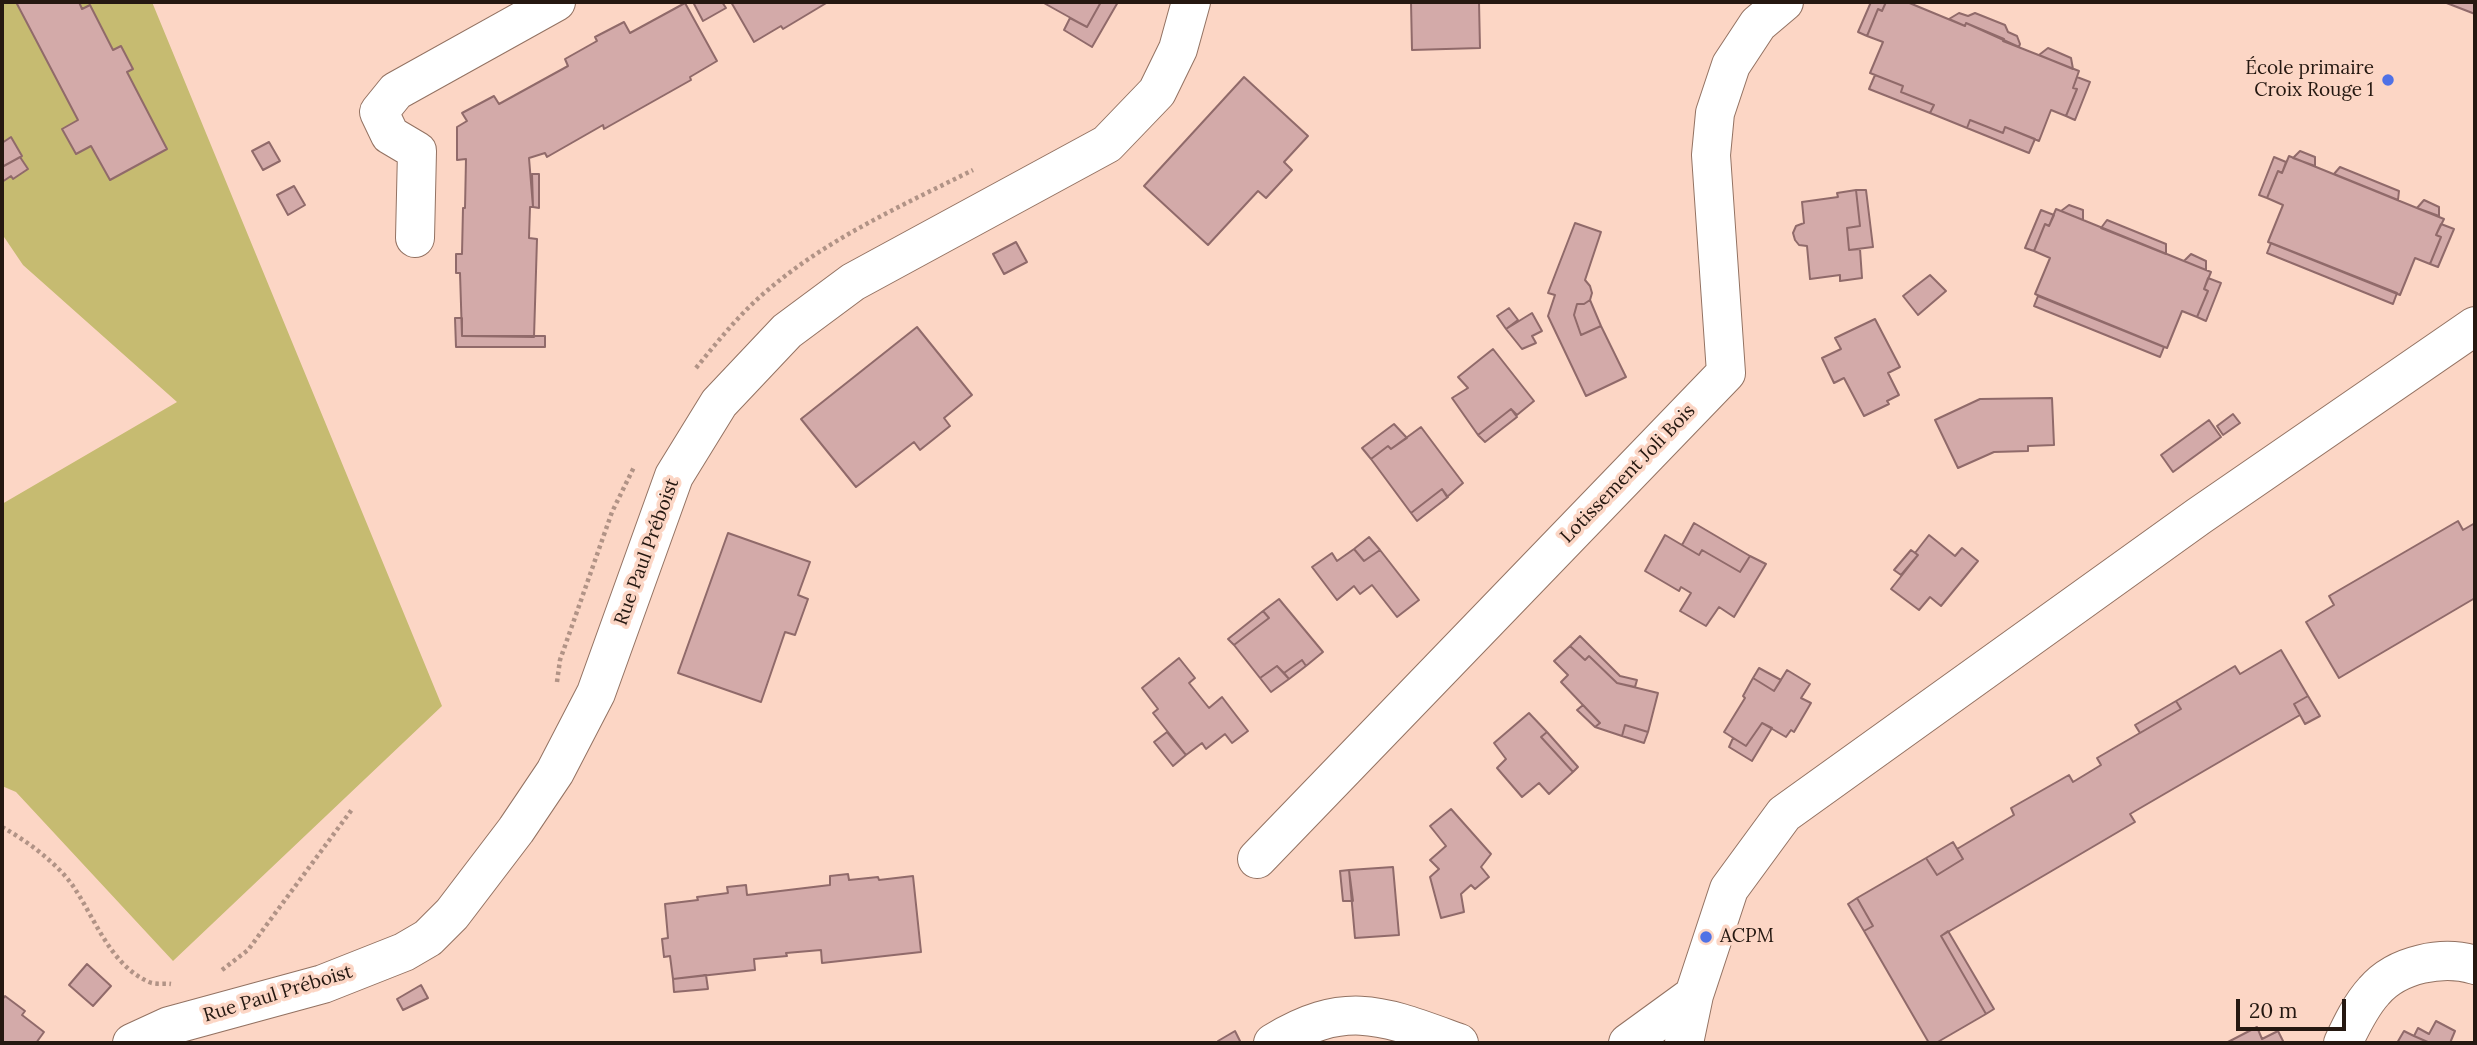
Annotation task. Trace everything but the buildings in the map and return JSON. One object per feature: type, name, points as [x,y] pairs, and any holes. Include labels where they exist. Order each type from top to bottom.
[{"type":"street","points":[[415,238],[417,151],[390,135],[379,111],[396,91],[556,2]]},
{"type":"street","name":"Rue Paul Préboist","points":[[132,1043],[169,1026],[323,984],[404,952],[428,938],[460,903],[516,830],[555,772],[596,693],[674,476],[719,402],[787,331],[853,282],[1107,144],[1157,92],[1178,49],[1191,2]]},
{"type":"street","name":"Lotissement Joli Bois","points":[[1257,859],[1726,373],[1711,155],[1715,113],[1731,65],[1771,13]]},
{"type":"street","points":[[1684,1043],[1693,995],[1729,889],[1784,814],[2199,516],[2475,326]]},
{"type":"street","points":[[2343,1043],[2375,989],[2409,966],[2457,960],[2475,965]]},
{"type":"street","points":[[1628,1043],[1693,995]]},
{"type":"street","points":[[1273,1043],[1296,1029],[1333,1016],[1365,1015],[1400,1022],[1459,1043]]},
{"type":"path","points":[[213,974],[225,969],[248,950],[353,808]]},
{"type":"path","points":[[2,827],[46,858],[71,884],[107,943],[131,971],[152,983],[177,984]]},
{"type":"shaded area","points":[[2,2],[152,2],[442,706],[173,961],[16,792],[2,786],[2,504],[177,402],[23,265],[2,234]]},
{"type":"place","name":"École primaire Croix Rouge 1","points":[[2388,80]]},
{"type":"place","name":"ACPM","points":[[1706,937]]}]
